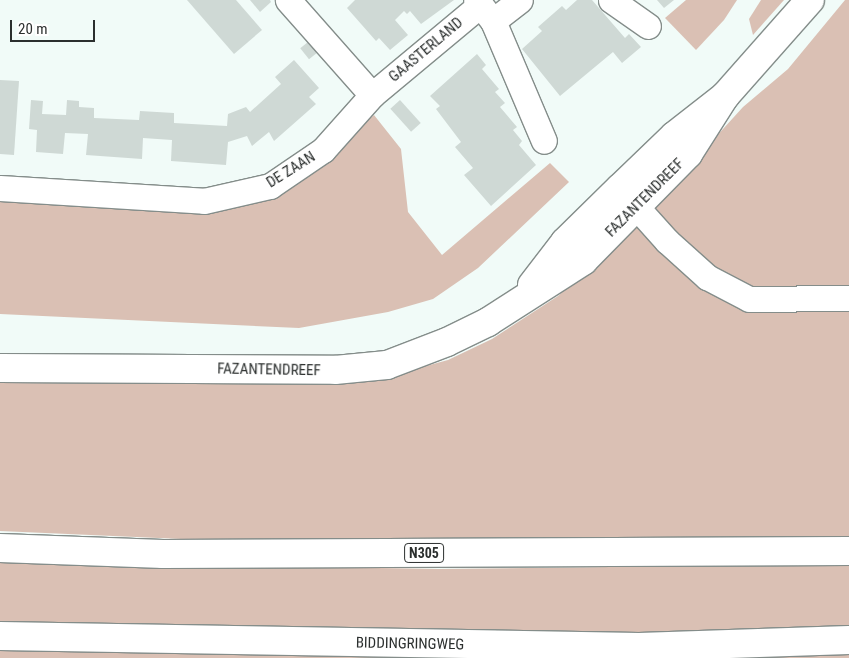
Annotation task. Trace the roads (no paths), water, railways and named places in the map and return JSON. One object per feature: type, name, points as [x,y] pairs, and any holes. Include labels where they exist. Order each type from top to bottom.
[{"type":"main road","name":"FAZANTENDREEF","points":[[0,368],[335,370],[388,365],[447,342],[488,322],[522,298],[565,242],[628,197],[674,136],[725,96],[810,0]]},
{"type":"main road","name":"N305","points":[[0,548],[163,554],[849,551]]},
{"type":"main road","name":"BIDDINGRINGWEG","points":[[0,636],[639,647],[849,640]]},
{"type":"street","points":[[288,0],[372,95]]},
{"type":"street","name":"GAASTERLAND","points":[[372,95],[483,8],[520,0]]},
{"type":"street","points":[[611,0],[648,26]]},
{"type":"street","points":[[483,8],[544,142]]},
{"type":"street","name":"DE ZAAN","points":[[0,188],[204,201],[270,186],[323,150],[372,95]]},
{"type":"street","points":[[628,197],[667,241],[708,278],[749,299],[849,298]]}]
